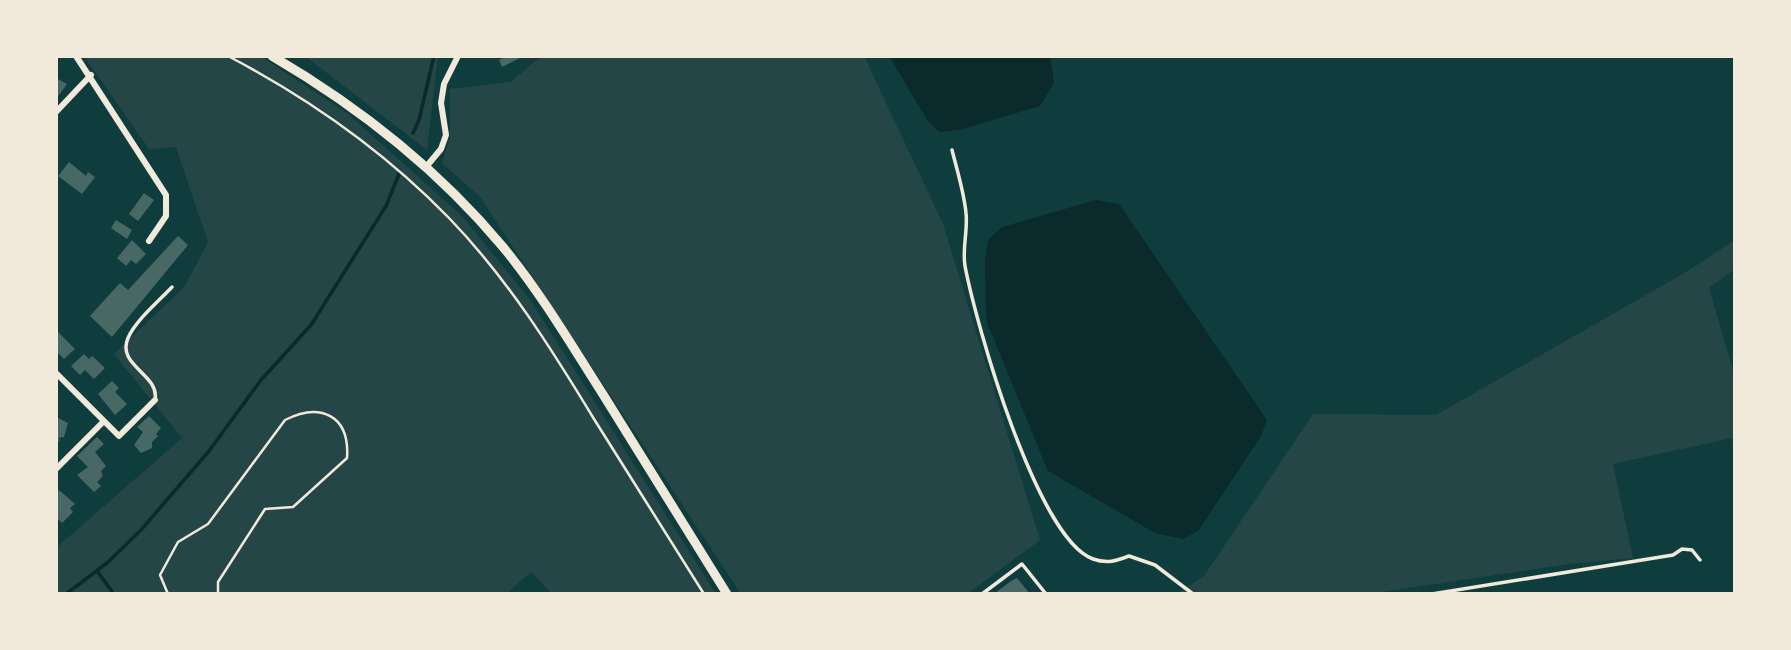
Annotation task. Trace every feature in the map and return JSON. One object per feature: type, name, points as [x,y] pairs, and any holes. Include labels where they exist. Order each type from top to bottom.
[{"type":"main road","points":[[271,56],[355,108],[426,167],[494,237],[531,283],[727,594]]},
{"type":"street","points":[[76,56],[91,75],[129,142],[166,195],[166,216],[149,241]]},
{"type":"street","points":[[426,167],[440,149],[446,135],[441,103],[444,84],[458,56]]},
{"type":"street","points":[[56,112],[91,75]]},
{"type":"street","points":[[56,373],[118,436],[155,400]]},
{"type":"street","points":[[56,469],[103,422]]},
{"type":"lane","points":[[952,150],[967,213],[965,263],[983,347],[1040,493],[1066,538],[1091,559],[1111,563],[1129,556],[1155,565],[1193,594]]},
{"type":"lane","points":[[155,400],[154,386],[128,359],[125,346],[129,335],[172,286]]},
{"type":"lane","points":[[1432,594],[1672,555],[1682,549],[1692,550],[1699,560]]},
{"type":"lane","points":[[982,594],[1022,564],[1046,594]]},
{"type":"path","points":[[228,56],[309,101],[368,144],[458,228],[523,307],[704,594]]},
{"type":"path","points":[[168,594],[160,575],[178,542],[208,524],[285,420],[303,410],[322,412],[340,422],[348,439],[347,458],[293,508],[265,509],[218,582],[218,594]]},
{"type":"shaded area","points":[[84,56],[260,56],[347,113],[463,217],[531,301],[716,594],[552,594],[531,572],[506,594],[56,594],[56,548],[182,438],[114,354],[185,286],[208,242],[176,147],[149,149]]},
{"type":"shaded area","points":[[305,56],[438,56],[427,150]]},
{"type":"shaded area","points":[[541,56],[864,56],[943,224],[1040,540],[967,594],[741,594],[480,197],[442,163],[450,139],[450,89],[511,82]]},
{"type":"shaded area","points":[[889,56],[1050,56],[1054,83],[1040,106],[959,130],[939,132],[928,121]]},
{"type":"shaded area","points":[[1096,200],[1119,204],[1267,420],[1261,436],[1198,531],[1183,539],[1155,533],[1048,471],[986,320],[985,261],[988,240],[1002,227]]},
{"type":"shaded area","points":[[1735,240],[1735,269],[1709,288],[1735,377],[1735,448],[1732,438],[1613,464],[1633,558],[1569,564],[1381,592],[1176,594],[1204,576],[1313,414],[1436,415],[1688,271]]},
{"type":"building","points":[[507,56],[524,56],[502,67],[499,60]]},
{"type":"building","points":[[56,78],[67,84],[56,99]]},
{"type":"building","points":[[69,162],[86,176],[88,172],[95,177],[82,194],[58,176]]},
{"type":"building","points":[[144,193],[154,200],[138,221],[129,214]]},
{"type":"building","points":[[116,220],[132,230],[127,239],[111,228]]},
{"type":"building","points":[[178,236],[188,245],[112,337],[90,316],[120,283],[128,290]]},
{"type":"building","points":[[132,240],[146,254],[136,264],[131,260],[126,266],[117,258]]},
{"type":"building","points":[[58,332],[75,349],[64,359],[56,351]]},
{"type":"building","points":[[84,354],[89,359],[92,356],[105,368],[94,379],[85,370],[80,375],[71,366]]},
{"type":"building","points":[[112,381],[119,388],[115,392],[127,404],[115,415],[98,394]]},
{"type":"building","points":[[149,416],[161,428],[152,442],[152,448],[141,453],[134,445],[143,432],[137,427]]},
{"type":"building","points":[[56,417],[68,423],[64,437],[58,438],[60,440],[56,445]]},
{"type":"building","points":[[97,437],[104,444],[95,452],[106,466],[101,471],[103,476],[97,482],[101,486],[94,492],[77,475],[88,467],[77,456]]},
{"type":"building","points":[[59,490],[75,504],[70,508],[73,512],[62,523],[56,517],[56,493]]},
{"type":"building","points":[[1017,578],[1030,594],[994,594],[1011,581]]},
{"type":"waterway","points":[[413,133],[419,120],[434,56]]},
{"type":"waterway","points":[[66,594],[107,563],[141,530],[209,451],[261,380],[311,325],[386,206],[399,174]]},
{"type":"waterway","points":[[97,571],[114,594]]}]
